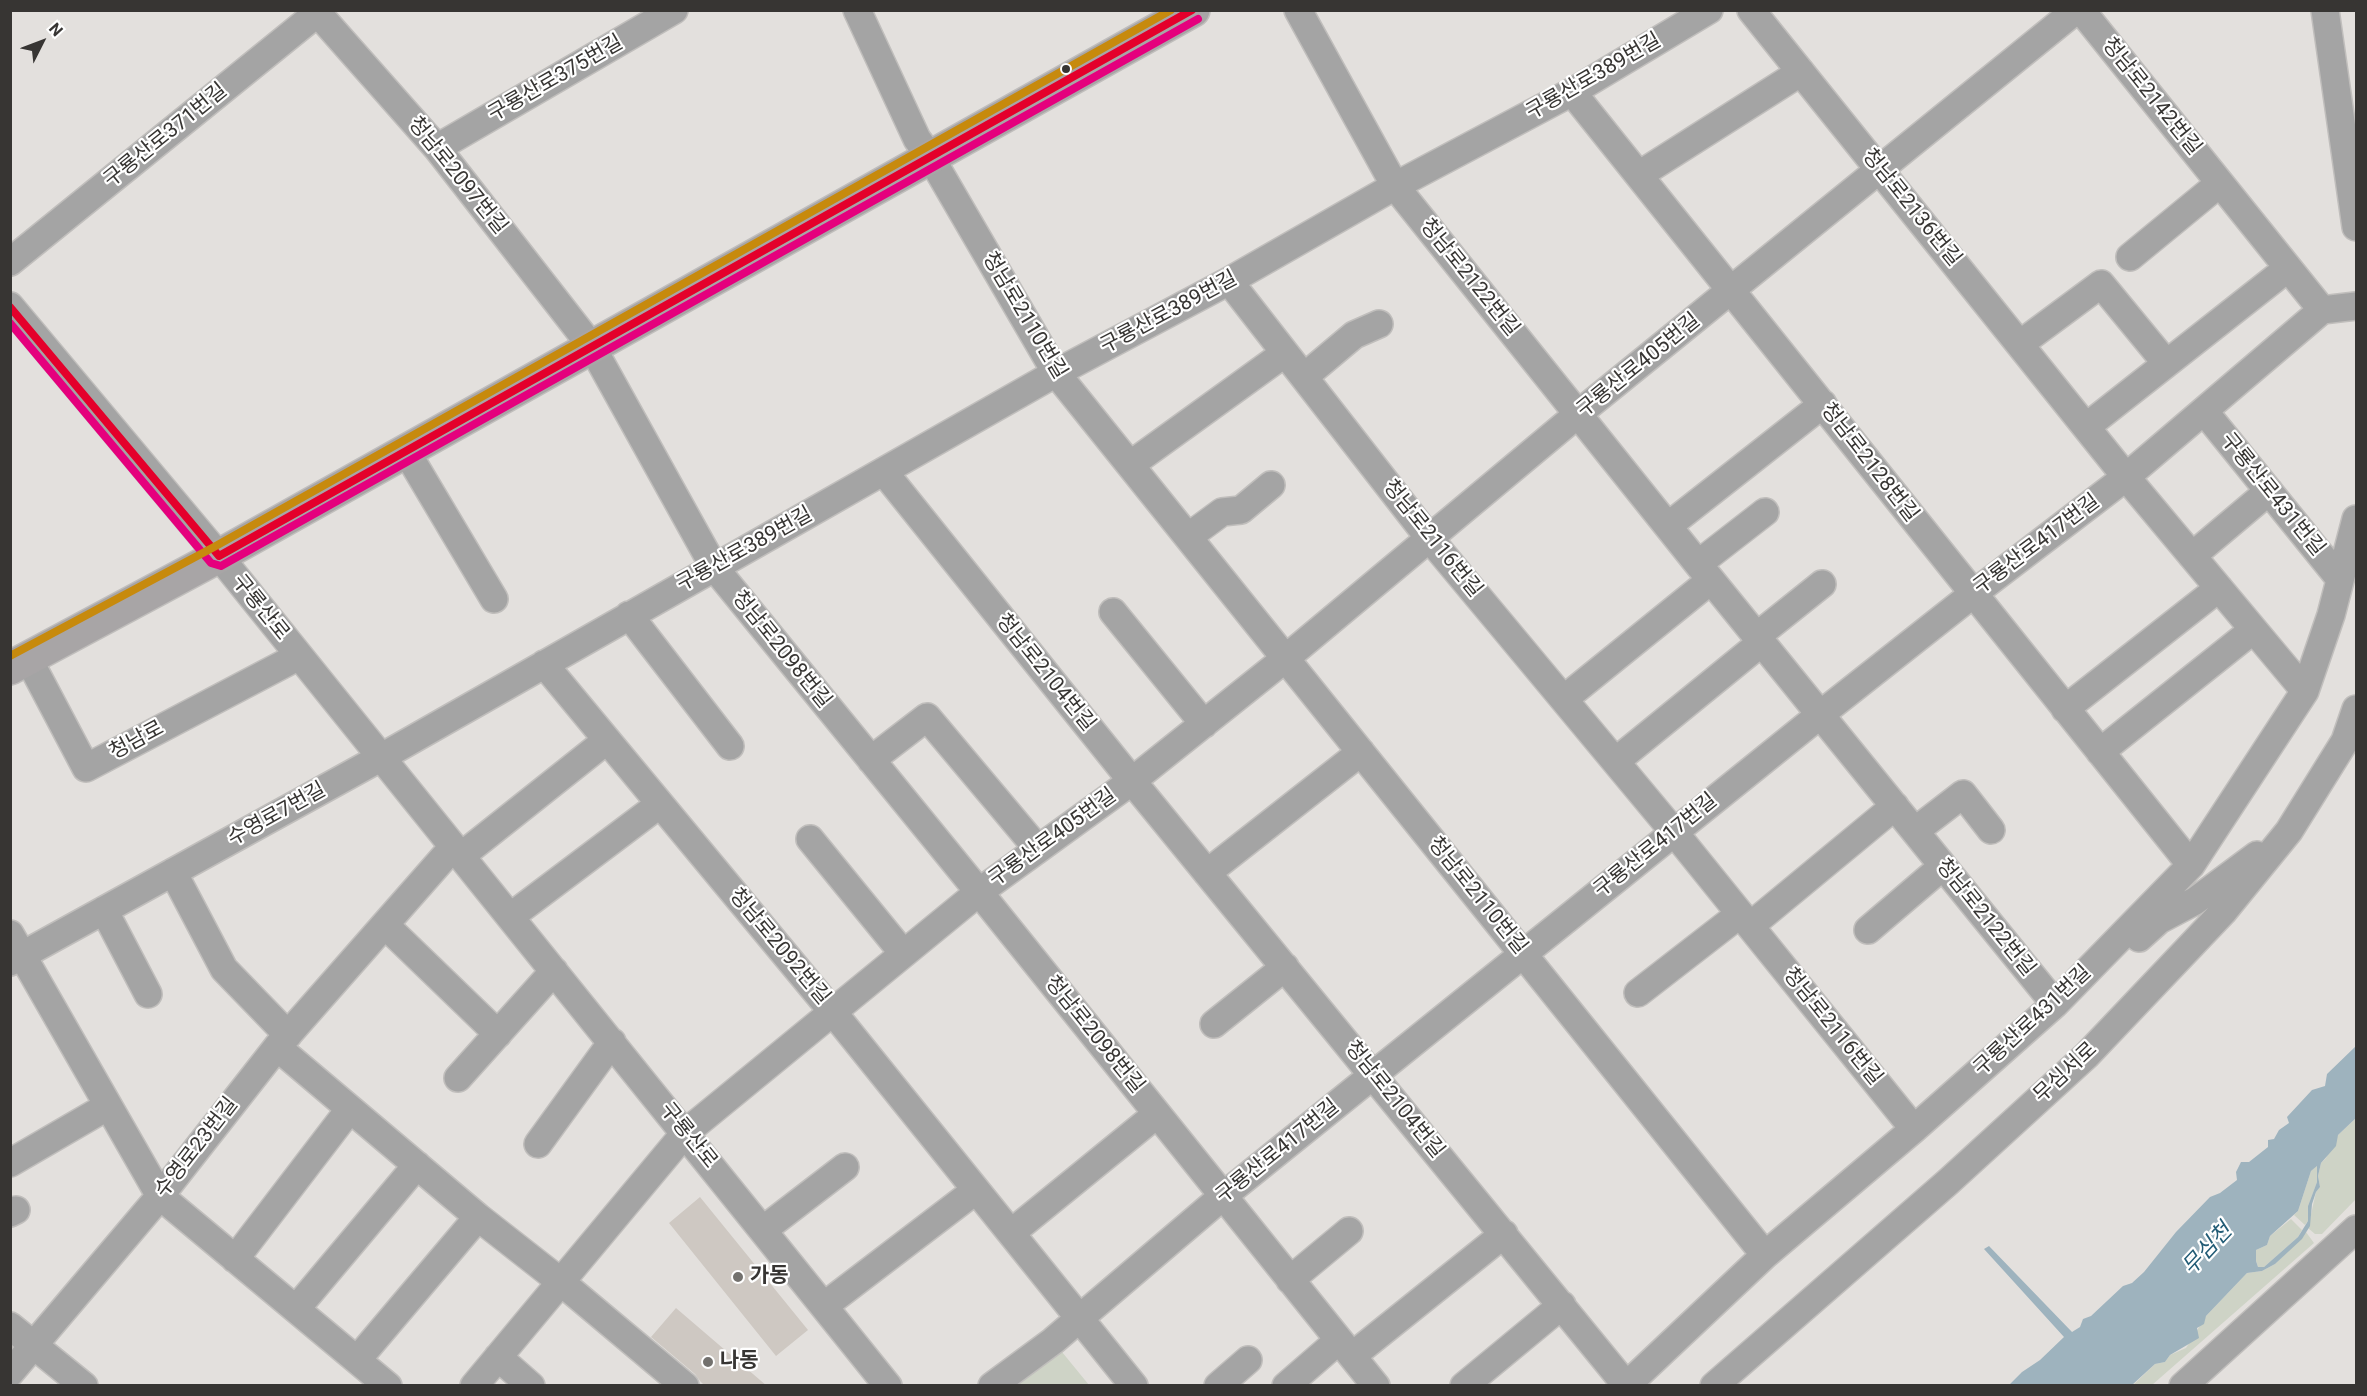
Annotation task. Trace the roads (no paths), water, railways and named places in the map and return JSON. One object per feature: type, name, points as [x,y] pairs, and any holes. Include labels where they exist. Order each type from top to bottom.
[{"type":"main road","name":"청남로","points":[[19,663],[219,556],[1193,10]]},
{"type":"street","name":"구룡산로375번길","points":[[437,148],[674,10]]},
{"type":"street","name":"청남로2110번길","points":[[857,10],[917,140],[931,158],[1056,373],[1765,1255]]},
{"type":"street","name":"청남로2122번길","points":[[1298,10],[1395,186],[1704,572],[2055,1004]]},
{"type":"street","name":"구룡산로389번길","points":[[380,758],[1056,373],[1229,281],[1395,186],[1572,92],[1709,10]]},
{"type":"street","name":"청남로2136번길","points":[[1751,10],[2126,477],[2305,691]]},
{"type":"street","name":"구룡산로405번길","points":[[474,1386],[685,1133],[979,892],[1131,781],[1286,658],[1578,414],[2079,10]]},
{"type":"street","name":"청남로2142번길","points":[[2079,10],[2322,310]]},
{"type":"street","points":[[2325,10],[2356,227]]},
{"type":"street","name":"청남로2097번길","points":[[318,11],[437,148],[592,347]]},
{"type":"street","name":"구룡산로371번길","points":[[10,262],[318,11]]},
{"type":"street","points":[[1639,175],[1801,72]]},
{"type":"street","name":"청남로2128번길","points":[[1572,92],[2191,865]]},
{"type":"street","points":[[2130,257],[2220,183]]},
{"type":"street","points":[[2086,427],[2288,268]]},
{"type":"street","name":"청남로2116번길","points":[[1229,281],[1430,538],[1616,761],[1914,1129]]},
{"type":"street","points":[[2020,344],[2101,284],[2166,363]]},
{"type":"street","name":"구룡산로","points":[[10,306],[219,556],[888,1386]]},
{"type":"street","points":[[2322,310],[2356,306]]},
{"type":"street","name":"구룡산로417번길","points":[[992,1386],[1053,1341],[1078,1317],[1223,1196],[1821,714],[2126,477],[2322,310]]},
{"type":"street","points":[[1304,377],[1354,335],[1379,324]]},
{"type":"street","name":"청남로2098번길","points":[[592,347],[714,567],[1376,1386]]},
{"type":"street","points":[[1130,465],[1285,353]]},
{"type":"street","points":[[1668,526],[1823,404]]},
{"type":"street","name":"구룡산로431번길","points":[[2204,411],[2340,579]]},
{"type":"street","points":[[406,451],[494,599]]},
{"type":"street","name":"청남로2104번길","points":[[884,472],[1131,781],[1374,1074],[1626,1385]]},
{"type":"street","points":[[1188,537],[1222,512],[1241,510],[1271,485]]},
{"type":"street","points":[[2192,556],[2269,491]]},
{"type":"street","points":[[1564,699],[1704,572],[1765,512]]},
{"type":"street","name":"구룡산로431번길","points":[[1626,1385],[1765,1255],[1914,1129],[2055,1004],[2191,865],[2305,691],[2356,519]]},
{"type":"street","points":[[1616,761],[1687,704],[1822,584]]},
{"type":"street","points":[[2066,709],[2219,588]]},
{"type":"street","points":[[1113,612],[1204,724]]},
{"type":"street","points":[[629,615],[730,746]]},
{"type":"street","points":[[2100,752],[2253,630]]},
{"type":"street","name":"청남로","points":[[19,663],[86,768],[299,656]]},
{"type":"street","name":"청남로2092번길","points":[[544,664],[832,1011],[1134,1386]]},
{"type":"street","name":"무심서로","points":[[1714,1386],[1948,1182],[2087,1055],[2223,912],[2289,831],[2345,741],[2356,709]]},
{"type":"street","points":[[871,760],[927,717],[1037,848]]},
{"type":"street","points":[[457,852],[607,740]]},
{"type":"street","points":[[1207,873],[1361,753]]},
{"type":"street","name":"수영로7번길","points":[[15,950],[104,910],[380,758]]},
{"type":"street","points":[[1915,831],[1963,794],[1991,830]]},
{"type":"street","points":[[510,917],[660,804]]},
{"type":"street","points":[[1638,993],[1825,863],[1894,806]]},
{"type":"street","points":[[2080,979],[2097,974],[2159,920],[2195,901],[2289,831]]},
{"type":"street","points":[[810,839],[903,953]]},
{"type":"street","name":"수영로23번길","points":[[10,1373],[160,1196],[282,1041],[385,925],[457,852]]},
{"type":"street","points":[[1868,930],[1943,866]]},
{"type":"street","points":[[173,872],[224,969],[282,1041],[349,1110],[685,1386]]},
{"type":"street","points":[[104,910],[148,994]]},
{"type":"street","points":[[385,925],[498,1034]]},
{"type":"street","points":[[15,950],[160,1196],[388,1386]]},
{"type":"street","points":[[1214,1024],[1285,967]]},
{"type":"street","points":[[458,1078],[554,971]]},
{"type":"street","points":[[538,1144],[612,1042]]},
{"type":"street","points":[[10,1163],[108,1106]]},
{"type":"street","points":[[235,1259],[349,1110]]},
{"type":"street","name":"청남로2098번길","points":[[1011,1233],[1157,1114]]},
{"type":"street","points":[[296,1309],[417,1165]]},
{"type":"street","points":[[763,1230],[845,1167]]},
{"type":"street","points":[[824,1306],[976,1190]]},
{"type":"street","points":[[357,1360],[478,1217]]},
{"type":"street","points":[[2183,1386],[2356,1230]]},
{"type":"street","points":[[1290,1280],[1348,1232]]},
{"type":"street","points":[[1286,1386],[1432,1291],[1503,1234]]},
{"type":"street","points":[[1464,1386],[1562,1305]]},
{"type":"street","points":[[10,1326],[84,1386]]},
{"type":"street","points":[[498,1357],[531,1386]]},
{"type":"street","points":[[1218,1386],[1248,1360]]},
{"type":"water","name":"무심천","points":[[2356,1046],[2356,1118],[2338,1135],[2336,1146],[2321,1163],[2318,1176],[2320,1187],[2312,1204],[2310,1226],[2302,1239],[2275,1264],[2262,1271],[2247,1273],[2206,1316],[2204,1324],[2197,1328],[2199,1338],[2170,1355],[2165,1362],[2155,1364],[2132,1385],[2009,1385],[2064,1337],[1984,1249],[1989,1246],[2072,1332],[2080,1327],[2083,1319],[2091,1316],[2123,1286],[2132,1283],[2144,1272],[2176,1232],[2210,1197],[2220,1193],[2237,1180],[2236,1172],[2241,1162],[2249,1162],[2268,1147],[2268,1140],[2274,1139],[2279,1130],[2289,1123],[2287,1117],[2312,1090],[2325,1086],[2327,1074]],"holes":[[[2317,1166],[2317,1182],[2308,1206],[2308,1221],[2298,1237],[2264,1267],[2258,1267],[2256,1250],[2267,1245],[2270,1236],[2298,1211],[2311,1171]]]},
{"type":"place","name":"가동","points":[[738,1277]]},
{"type":"place","name":"나동","points":[[708,1362]]}]
